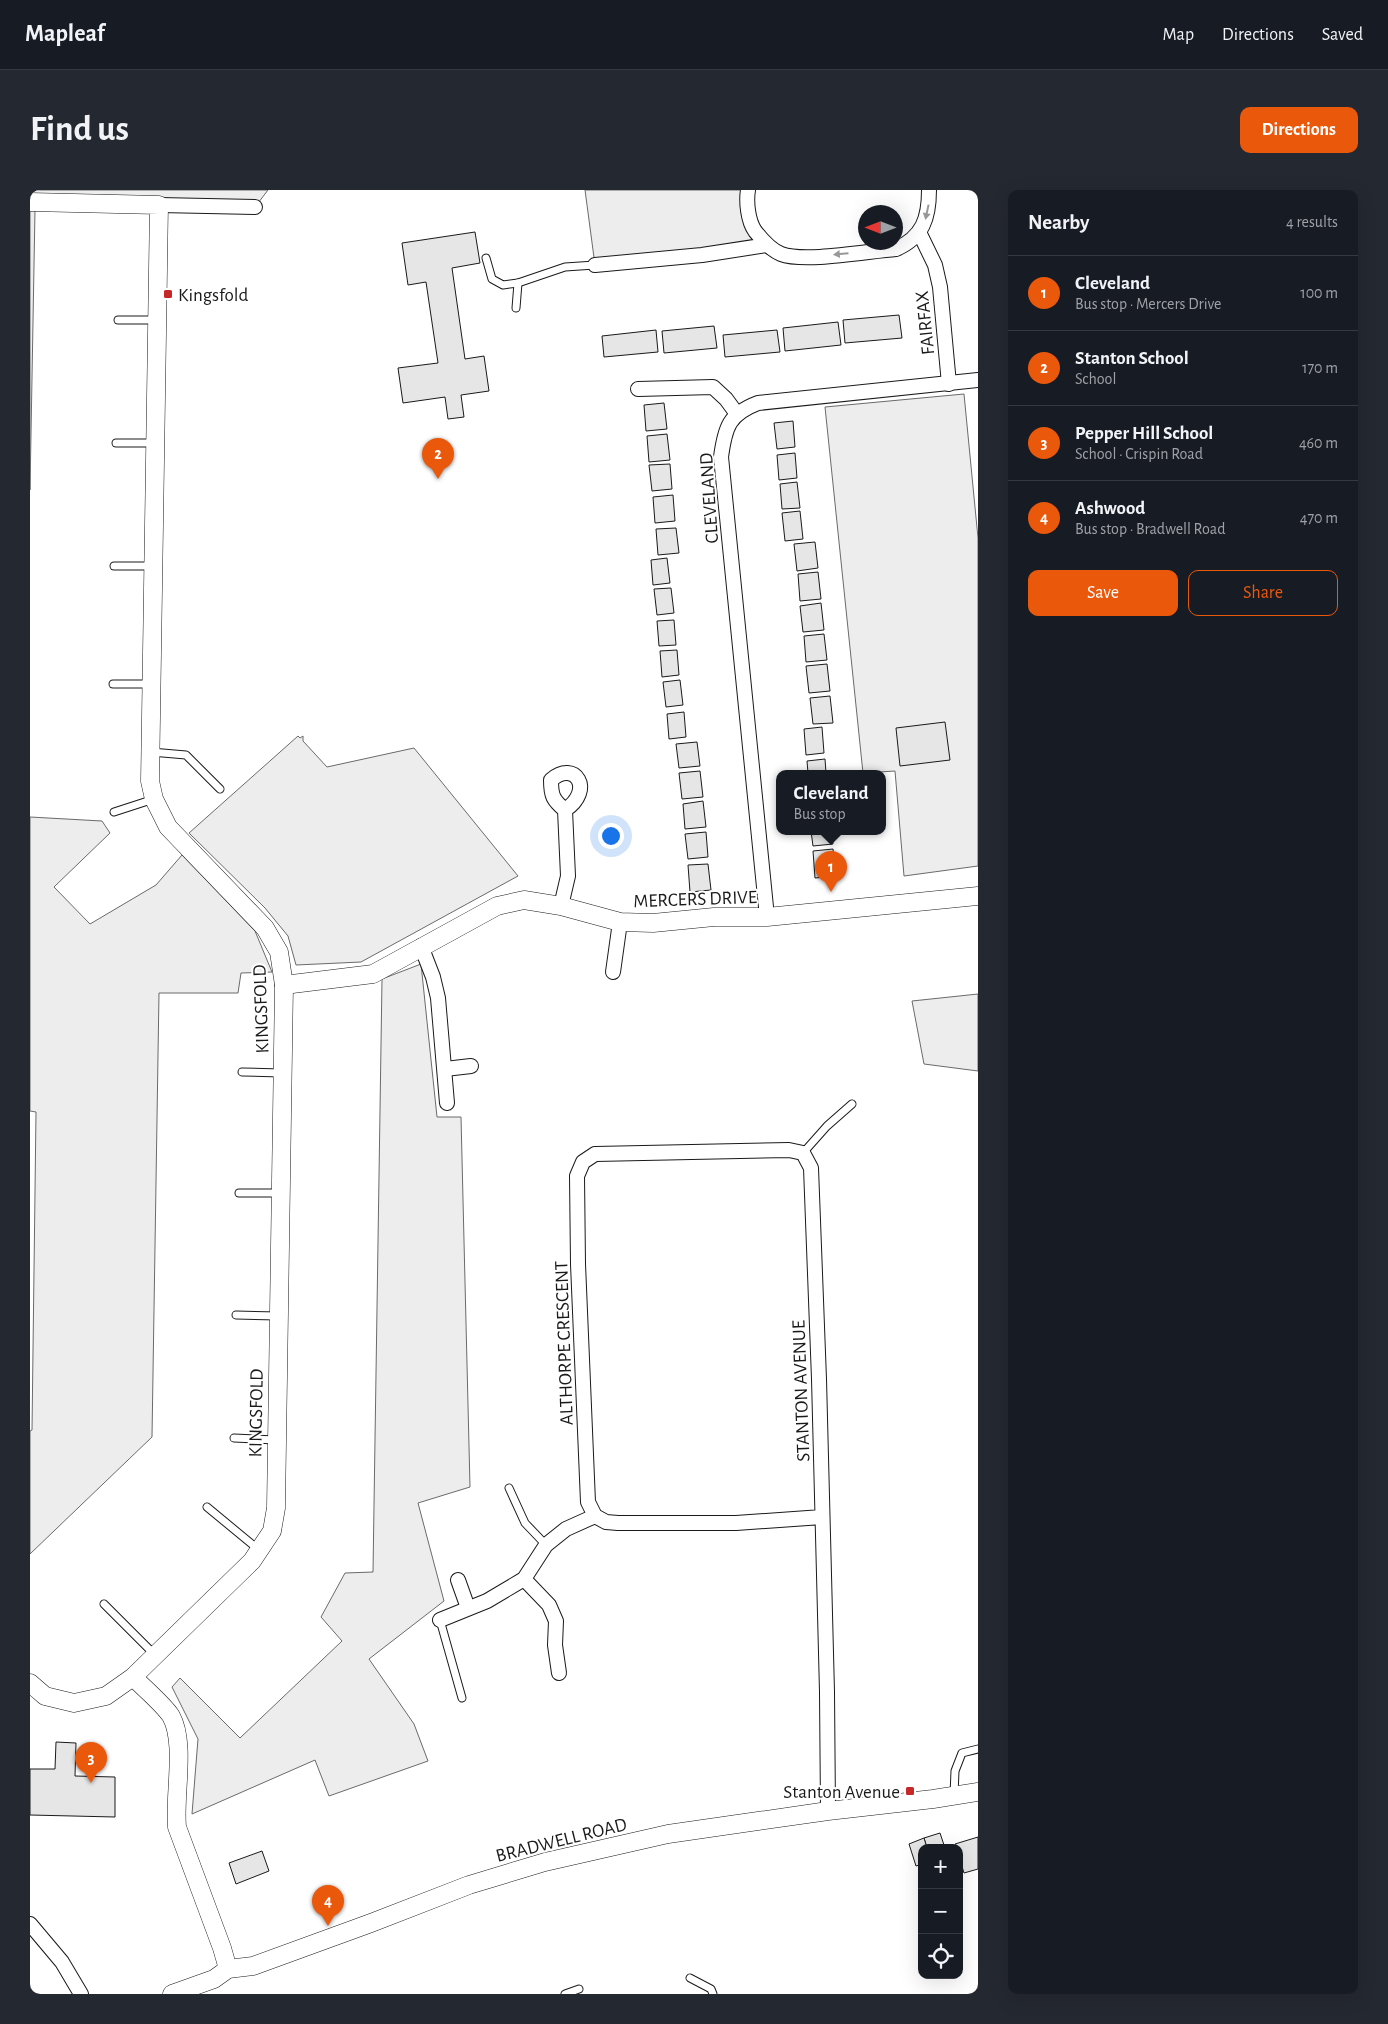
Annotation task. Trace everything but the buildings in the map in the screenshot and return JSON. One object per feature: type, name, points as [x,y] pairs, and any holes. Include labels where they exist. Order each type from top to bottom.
[{"type":"street","points":[[748,190],[752,226],[767,245],[778,253],[800,258],[896,249],[909,243],[925,222],[928,190]]},
{"type":"street","points":[[30,202],[256,207]]},
{"type":"street","name":"KINGSFOLD","points":[[30,1683],[45,1696],[74,1703],[106,1696],[133,1677],[252,1561],[272,1531],[276,1508],[275,1440],[284,985],[279,952],[265,928],[168,827],[154,799],[150,781],[159,205]]},
{"type":"street","name":"FAIRFAX","points":[[919,232],[935,265],[939,280],[949,384]]},
{"type":"street","points":[[595,265],[710,254],[767,245]]},
{"type":"street","points":[[638,389],[713,387],[726,399],[737,414],[742,409],[758,403],[978,380]]},
{"type":"street","name":"CLEVELAND","points":[[737,414],[724,436],[721,457],[767,917]]},
{"type":"street","points":[[561,906],[568,876],[565,810]]},
{"type":"street","name":"MERCERS DRIVE","points":[[284,985],[373,974],[497,906],[524,900],[561,906],[620,922],[654,923],[714,918],[767,917],[978,896]]},
{"type":"street","points":[[613,972],[620,922]]},
{"type":"street","points":[[421,946],[438,998],[447,1103]]},
{"type":"street","points":[[445,1069],[471,1066]]},
{"type":"street","name":"ALTHORPE CRESCENT","points":[[594,1516],[588,1502],[578,1264],[577,1176],[583,1162],[594,1154],[789,1150],[803,1153]]},
{"type":"street","name":"STANTON AVENUE","points":[[803,1153],[811,1168],[819,1379],[828,1811]]},
{"type":"street","points":[[440,1620],[487,1601],[524,1579],[546,1545],[566,1529],[594,1516],[606,1522],[655,1524],[736,1523],[822,1517]]},
{"type":"street","points":[[524,1579],[549,1605],[556,1621],[555,1645],[559,1673]]},
{"type":"street","points":[[458,1580],[468,1608]]},
{"type":"street","points":[[133,1677],[170,1715],[179,1738],[175,1810],[177,1827],[222,1948],[228,1970]]},
{"type":"street","name":"BRADWELL ROAD","points":[[172,1994],[214,1979],[228,1970],[252,1966],[469,1885],[545,1862],[668,1834],[978,1792]]},
{"type":"street","points":[[30,1924],[62,1962],[81,1994]]},
{"type":"lane","points":[[486,258],[492,279],[503,285],[518,283],[566,267],[595,265]]},
{"type":"lane","points":[[516,308],[518,283]]},
{"type":"lane","points":[[118,320],[158,320]]},
{"type":"lane","points":[[116,443],[155,443]]},
{"type":"lane","points":[[114,566],[153,566]]},
{"type":"lane","points":[[113,684],[151,684]]},
{"type":"lane","points":[[150,752],[186,755],[220,789]]},
{"type":"lane","points":[[114,812],[154,799]]},
{"type":"lane","points":[[242,1072],[282,1073]]},
{"type":"lane","points":[[803,1153],[827,1126],[852,1104]]},
{"type":"lane","points":[[239,1193],[280,1193]]},
{"type":"lane","points":[[236,1315],[278,1316]]},
{"type":"lane","points":[[234,1438],[275,1440]]},
{"type":"lane","points":[[509,1488],[525,1523],[546,1545]]},
{"type":"lane","points":[[207,1507],[259,1550]]},
{"type":"lane","points":[[104,1604],[156,1655]]},
{"type":"lane","points":[[440,1620],[462,1698]]},
{"type":"lane","points":[[954,1796],[955,1771],[962,1753],[978,1749]]},
{"type":"lane","points":[[690,1978],[711,1989],[713,1994]]},
{"type":"lane","points":[[565,1994],[579,1989]]},
{"type":"shaded area","points":[[30,190],[268,190],[255,207],[30,202]]},
{"type":"shaded area","points":[[585,190],[748,190],[749,212],[767,245],[595,265]]},
{"type":"shaded area","points":[[30,210],[35,210],[30,490]]},
{"type":"shaded area","points":[[964,394],[978,538],[978,866],[904,876],[895,771],[863,770],[825,407]]},
{"type":"shaded area","points":[[298,736],[300,738],[303,736],[303,741],[327,767],[414,748],[518,876],[361,962],[296,965],[288,936],[265,908],[189,833]]},
{"type":"shaded area","points":[[30,817],[102,821],[110,833],[54,887],[90,924],[156,885],[182,855],[255,931],[272,972],[241,973],[238,993],[159,993],[152,1437],[30,1554],[30,1431],[32,1430],[36,1112],[30,1111]]},
{"type":"shaded area","points":[[421,964],[437,1117],[461,1117],[470,1487],[418,1503],[444,1601],[369,1659],[414,1724],[428,1761],[329,1796],[315,1760],[192,1814],[198,1739],[172,1687],[180,1678],[240,1738],[342,1641],[321,1617],[345,1573],[373,1572],[382,979]]},
{"type":"shaded area","points":[[978,994],[978,1071],[924,1064],[912,1001]]},
{"type":"place","name":"Kingsfold","points":[[168,294]]},
{"type":"place","name":"Stanton School","points":[[438,479]]},
{"type":"place","name":"Cleveland","points":[[831,892]]},
{"type":"place","name":"Pepper Hill School","points":[[91,1783]]},
{"type":"place","name":"Stanton Avenue","points":[[910,1791]]},
{"type":"place","name":"Ashwood","points":[[328,1926]]}]
